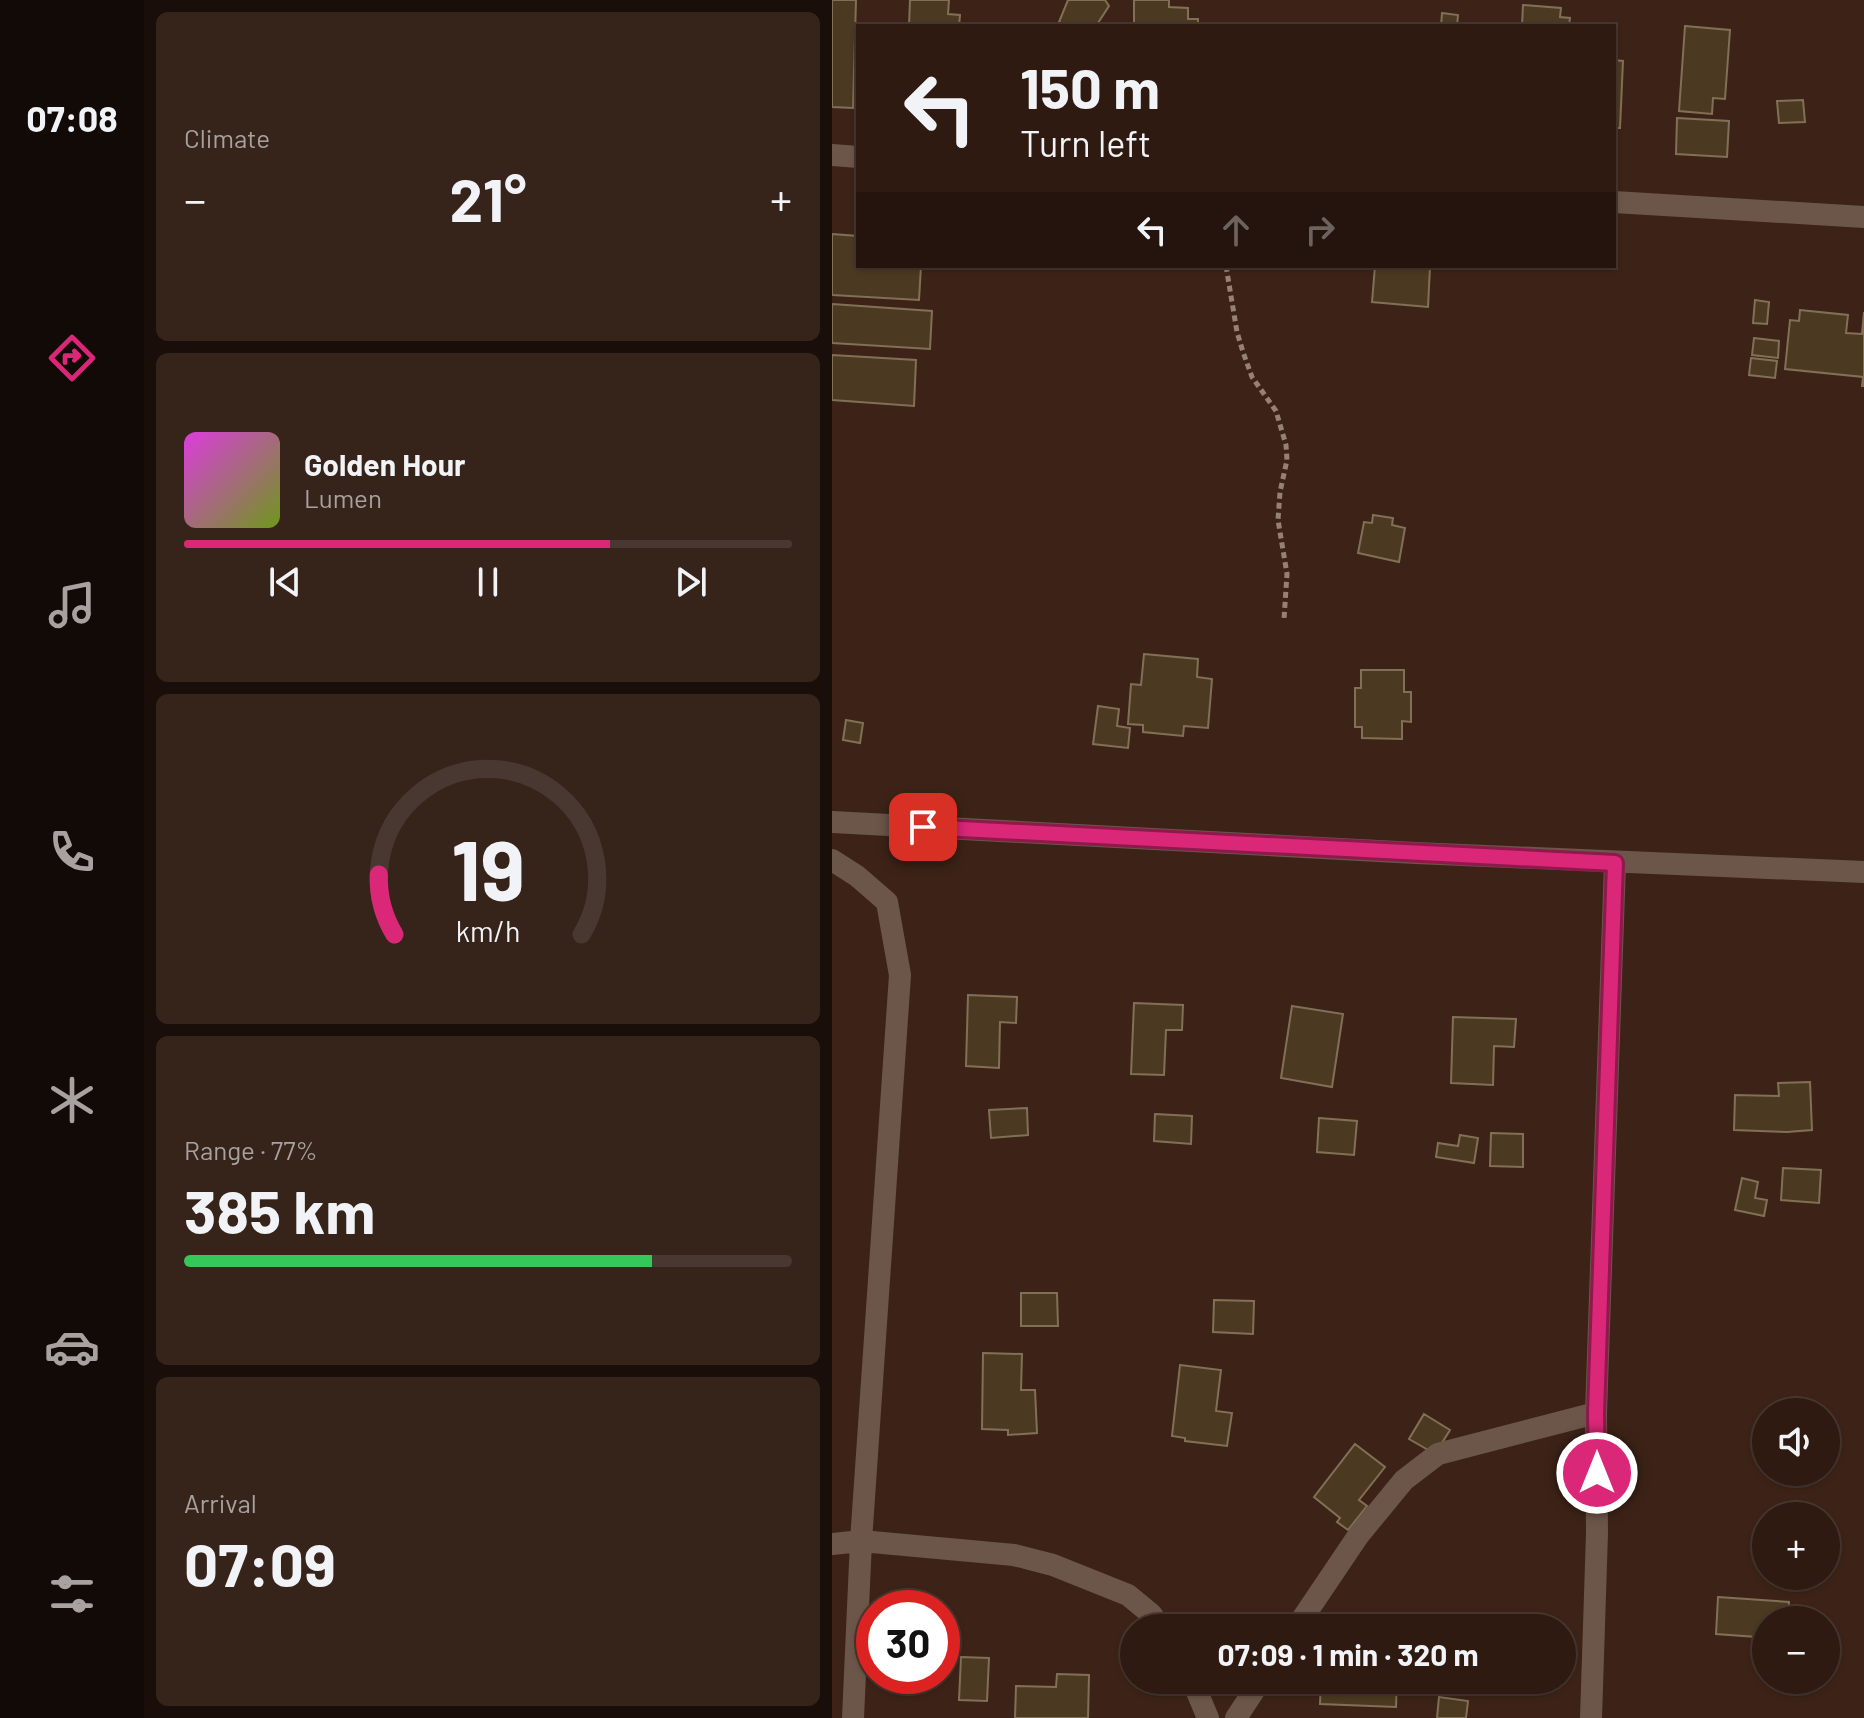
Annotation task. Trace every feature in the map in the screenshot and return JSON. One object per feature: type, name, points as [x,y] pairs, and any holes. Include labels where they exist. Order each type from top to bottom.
[{"type":"street","points":[[832,155],[856,157]]},
{"type":"street","points":[[1616,202],[1864,217]]},
{"type":"street","points":[[832,822],[1615,863],[1864,872]]},
{"type":"street","points":[[832,860],[857,876],[887,902],[900,975],[861,1541],[853,1718]]},
{"type":"street","points":[[1591,1718],[1597,1533],[1596,1413],[1615,863]]},
{"type":"street","points":[[1305,1614],[1358,1536],[1404,1480],[1438,1454],[1596,1413]]},
{"type":"street","points":[[832,1544],[861,1541],[1014,1555],[1053,1565],[1128,1595],[1151,1614]]},
{"type":"street","points":[[1198,1694],[1208,1718]]},
{"type":"street","points":[[1236,1718],[1252,1694]]},
{"type":"path","points":[[1226,268],[1243,352],[1252,377],[1276,411],[1286,445],[1287,460],[1278,520],[1287,574],[1284,619]]},
{"type":"building","points":[[832,0],[856,0],[853,108],[832,107]]},
{"type":"building","points":[[910,0],[949,0],[948,14],[960,15],[959,24],[909,24]]},
{"type":"building","points":[[1068,0],[1105,0],[1109,6],[1097,24],[1059,22]]},
{"type":"building","points":[[1134,0],[1169,0],[1169,7],[1188,8],[1188,19],[1198,19],[1198,24],[1134,24]]},
{"type":"building","points":[[1523,5],[1561,8],[1560,17],[1570,18],[1569,24],[1522,24]]},
{"type":"building","points":[[1442,13],[1458,15],[1457,24],[1441,24]]},
{"type":"building","points":[[1685,26],[1730,30],[1725,99],[1713,98],[1712,114],[1679,111]]},
{"type":"building","points":[[1616,60],[1623,61],[1620,128],[1616,128]]},
{"type":"building","points":[[1803,100],[1805,122],[1779,123],[1777,101]]},
{"type":"building","points":[[1677,118],[1729,121],[1727,157],[1676,154]]},
{"type":"building","points":[[832,234],[856,236],[856,268],[921,268],[919,300],[832,295]]},
{"type":"building","points":[[1375,268],[1430,268],[1428,307],[1372,302]]},
{"type":"building","points":[[1755,300],[1769,302],[1767,324],[1753,323]]},
{"type":"building","points":[[832,304],[932,311],[930,349],[832,343]]},
{"type":"building","points":[[1800,310],[1848,315],[1846,333],[1862,334],[1864,312],[1864,386],[1863,377],[1785,369],[1790,320],[1799,321]]},
{"type":"building","points":[[1754,338],[1779,341],[1778,358],[1752,355]]},
{"type":"building","points":[[832,355],[916,360],[914,406],[832,400]]},
{"type":"building","points":[[1751,358],[1777,361],[1775,378],[1749,375]]},
{"type":"building","points":[[1373,515],[1393,518],[1392,525],[1405,528],[1399,562],[1358,553],[1364,522],[1372,523]]},
{"type":"building","points":[[1144,654],[1198,659],[1197,677],[1212,679],[1208,728],[1184,726],[1183,736],[1143,732],[1143,725],[1128,724],[1131,684],[1141,685]]},
{"type":"building","points":[[1361,670],[1404,670],[1404,692],[1411,692],[1411,722],[1402,721],[1402,739],[1362,738],[1362,727],[1355,727],[1355,688],[1361,688]]},
{"type":"building","points":[[1098,706],[1119,709],[1117,726],[1130,728],[1128,748],[1093,744]]},
{"type":"building","points":[[846,720],[863,723],[860,743],[843,740]]},
{"type":"building","points":[[968,995],[1017,997],[1016,1023],[1000,1022],[999,1068],[966,1066]]},
{"type":"building","points":[[1134,1003],[1183,1005],[1182,1030],[1166,1030],[1164,1075],[1131,1074]]},
{"type":"building","points":[[1292,1006],[1343,1014],[1332,1087],[1281,1078]]},
{"type":"building","points":[[1453,1017],[1516,1019],[1514,1047],[1494,1046],[1493,1085],[1451,1083]]},
{"type":"building","points":[[1810,1082],[1812,1130],[1734,1130],[1735,1095],[1779,1096],[1778,1083]]},
{"type":"building","points":[[1027,1108],[1028,1135],[991,1138],[989,1110]]},
{"type":"building","points":[[1155,1114],[1192,1116],[1191,1144],[1154,1141]]},
{"type":"building","points":[[1319,1118],[1357,1121],[1354,1155],[1317,1152]]},
{"type":"building","points":[[1491,1133],[1523,1134],[1523,1167],[1490,1166]]},
{"type":"building","points":[[1460,1135],[1478,1138],[1474,1163],[1436,1157],[1438,1143],[1458,1146]]},
{"type":"building","points":[[1783,1168],[1821,1170],[1819,1203],[1781,1200]]},
{"type":"building","points":[[1742,1178],[1758,1182],[1755,1198],[1767,1200],[1764,1216],[1735,1210]]},
{"type":"building","points":[[1021,1293],[1057,1293],[1058,1326],[1021,1326]]},
{"type":"building","points":[[1214,1300],[1254,1301],[1253,1334],[1213,1332]]},
{"type":"building","points":[[983,1353],[1022,1354],[1021,1390],[1035,1390],[1037,1433],[1008,1435],[1008,1430],[982,1429]]},
{"type":"building","points":[[1180,1365],[1221,1370],[1216,1411],[1232,1413],[1227,1446],[1185,1441],[1185,1438],[1172,1436]]},
{"type":"building","points":[[1424,1414],[1450,1430],[1435,1454],[1409,1439]]},
{"type":"building","points":[[1355,1444],[1385,1467],[1359,1500],[1367,1506],[1348,1530],[1337,1522],[1340,1518],[1314,1497]]},
{"type":"building","points":[[1718,1597],[1789,1602],[1789,1606],[1752,1606],[1752,1637],[1716,1634]]},
{"type":"building","points":[[961,1657],[989,1658],[987,1701],[959,1700]]},
{"type":"building","points":[[1057,1674],[1089,1675],[1088,1718],[1015,1718],[1016,1686],[1056,1687]]},
{"type":"building","points":[[1320,1694],[1396,1694],[1396,1707],[1320,1704]]},
{"type":"building","points":[[1439,1697],[1468,1701],[1466,1718],[1437,1718]]},
{"type":"route","points":[[923,827],[1615,863],[1596,1413],[1597,1473]]}]
